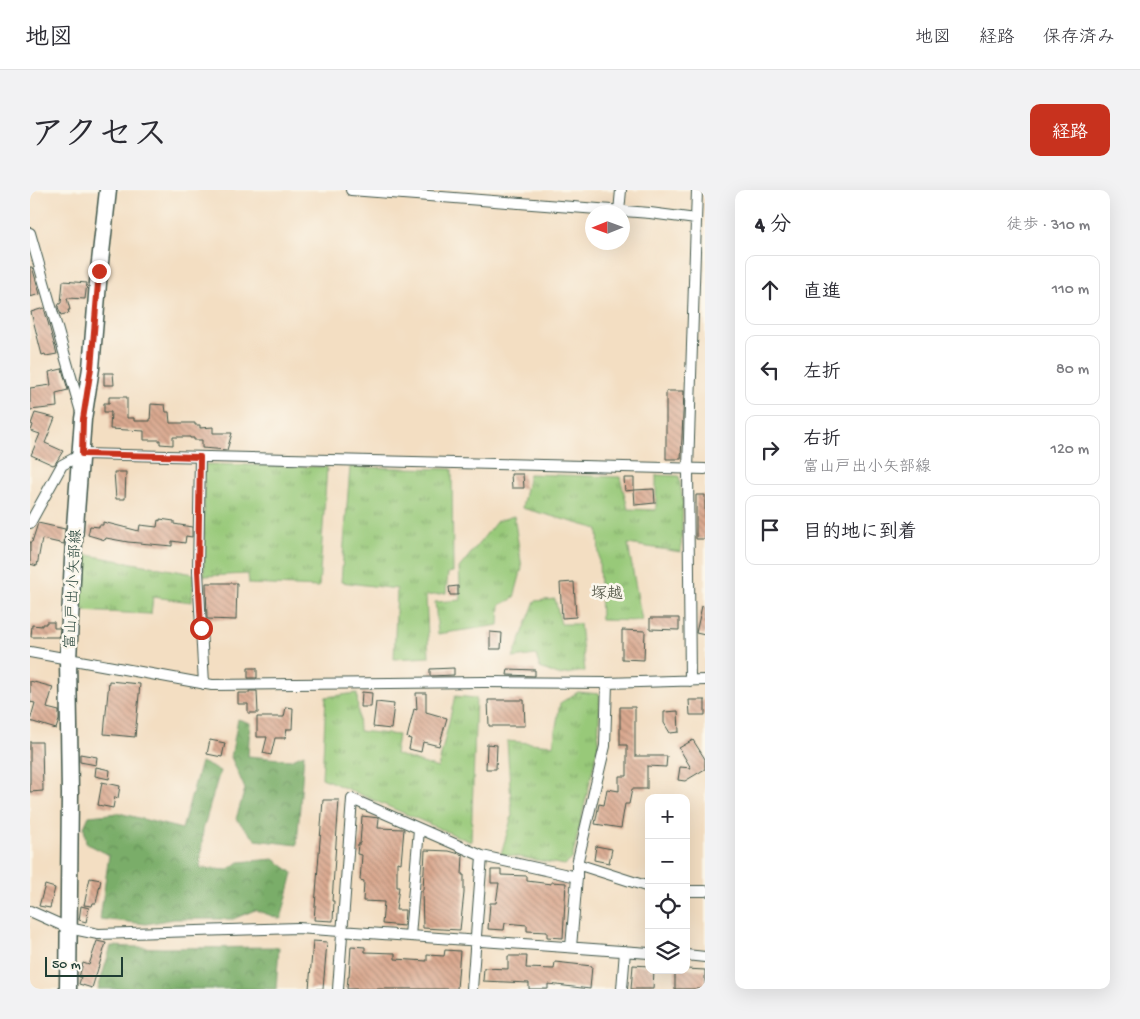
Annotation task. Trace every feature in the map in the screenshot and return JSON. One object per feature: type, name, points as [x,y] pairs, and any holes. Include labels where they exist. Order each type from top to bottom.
[{"type":"main road","name":"富山戸出小矢部線","points":[[68,989],[70,794],[68,659],[83,419],[91,368],[108,190]]},
{"type":"street","points":[[351,190],[449,194],[585,208]]},
{"type":"street","points":[[620,205],[621,190]]},
{"type":"street","points":[[690,681],[688,469],[697,190]]},
{"type":"street","points":[[630,212],[696,219]]},
{"type":"street","points":[[30,233],[83,419]]},
{"type":"street","points":[[30,524],[62,465],[82,454],[705,469]]},
{"type":"street","points":[[200,457],[198,571],[204,684]]},
{"type":"street","points":[[30,652],[204,684],[607,683],[705,680]]},
{"type":"street","points":[[571,947],[577,864],[605,746],[607,683]]},
{"type":"street","points":[[338,989],[352,799],[482,856],[576,877]]},
{"type":"street","points":[[410,936],[419,829]]},
{"type":"street","points":[[472,989],[482,856]]},
{"type":"street","points":[[577,864],[645,886]]},
{"type":"street","points":[[690,891],[705,891]]},
{"type":"street","points":[[30,911],[68,928],[98,934],[298,928],[645,953]]},
{"type":"street","points":[[622,989],[625,951]]},
{"type":"street","points":[[690,955],[705,957]]},
{"type":"green space","points":[[204,464],[327,467],[319,587],[249,584],[248,574],[204,576]]},
{"type":"green space","points":[[350,467],[452,469],[453,572],[448,573],[446,593],[426,596],[429,657],[394,659],[397,589],[341,582]]},
{"type":"green space","points":[[529,474],[620,477],[628,509],[656,510],[656,475],[679,476],[683,502],[681,552],[628,544],[642,621],[601,620],[598,529],[522,508]]},
{"type":"green space","points":[[514,516],[522,568],[514,598],[500,605],[499,625],[438,634],[435,602],[461,600],[459,568],[497,521]]},
{"type":"green space","points":[[82,554],[194,574],[192,602],[153,597],[151,614],[78,611]]},
{"type":"green space","points":[[555,599],[561,624],[580,624],[585,671],[558,675],[540,668],[536,655],[513,658],[535,601]]},
{"type":"green space","points":[[578,692],[600,694],[598,747],[572,859],[565,865],[501,854],[512,816],[507,741],[553,745],[560,703]]},
{"type":"green space","points":[[357,693],[359,731],[398,735],[395,754],[438,768],[455,696],[476,698],[471,842],[322,778],[326,697]]},
{"type":"green space","points":[[238,719],[250,723],[248,756],[290,760],[304,754],[297,845],[256,840],[236,819],[245,789],[231,757]]},
{"type":"green space","points":[[201,762],[220,771],[203,830],[200,868],[228,870],[239,862],[274,859],[293,873],[281,919],[255,910],[233,919],[174,919],[146,924],[100,919],[109,855],[86,843],[84,827],[89,816],[119,813],[182,829]]},
{"type":"green space","points":[[111,946],[162,948],[279,947],[276,989],[98,989]]},
{"type":"building","points":[[30,267],[32,267],[40,294],[30,297]]},
{"type":"building","points":[[63,281],[87,283],[85,299],[67,298],[69,313],[61,315],[58,307],[61,303]]},
{"type":"building","points":[[44,308],[57,354],[46,356],[45,354],[42,355],[31,312]]},
{"type":"building","points":[[62,369],[68,390],[56,393],[57,407],[30,410],[30,388],[51,385],[49,372]]},
{"type":"building","points":[[104,373],[113,373],[114,385],[104,385]]},
{"type":"building","points":[[666,391],[684,391],[681,459],[666,459]]},
{"type":"building","points":[[109,397],[127,397],[127,418],[134,418],[134,421],[150,421],[151,404],[165,405],[166,412],[169,412],[170,423],[195,423],[195,425],[200,425],[200,428],[213,427],[213,433],[232,433],[227,450],[202,448],[202,440],[194,440],[194,438],[190,437],[173,437],[173,445],[160,444],[160,440],[144,440],[144,431],[110,429],[111,412],[104,412],[104,403],[109,403]]},
{"type":"building","points":[[35,413],[55,418],[45,443],[63,451],[53,465],[31,455],[40,434],[31,431],[33,425],[31,424]]},
{"type":"building","points":[[114,472],[126,472],[125,499],[116,499]]},
{"type":"building","points":[[511,474],[523,474],[524,488],[512,488]]},
{"type":"building","points":[[624,478],[634,478],[634,490],[625,491]]},
{"type":"building","points":[[654,489],[655,503],[635,505],[634,490]]},
{"type":"building","points":[[696,495],[705,495],[705,539],[696,539]]},
{"type":"building","points":[[160,519],[192,527],[192,537],[186,536],[185,543],[172,541],[172,546],[106,538],[105,540],[88,535],[90,526],[99,527],[99,525],[103,525],[103,522],[139,531],[140,525],[157,527],[158,520],[160,521]]},
{"type":"building","points":[[38,523],[65,529],[64,544],[42,539],[37,566],[30,564],[30,542],[32,542]]},
{"type":"building","points":[[574,582],[576,617],[562,618],[560,583]]},
{"type":"building","points":[[206,583],[237,583],[236,620],[207,619]]},
{"type":"building","points":[[458,586],[458,595],[450,595],[449,587]]},
{"type":"building","points":[[702,606],[705,607],[705,635],[696,633]]},
{"type":"building","points":[[650,618],[679,618],[679,630],[650,629]]},
{"type":"building","points":[[46,622],[54,622],[54,628],[60,628],[59,637],[31,637],[32,625],[42,626]]},
{"type":"building","points":[[622,630],[645,631],[644,660],[622,659]]},
{"type":"building","points":[[490,632],[502,633],[501,649],[490,649]]},
{"type":"building","points":[[248,668],[257,668],[257,678],[248,678]]},
{"type":"building","points":[[454,668],[454,675],[430,676],[430,669]]},
{"type":"building","points":[[508,669],[535,670],[535,676],[507,675]]},
{"type":"building","points":[[30,681],[53,687],[47,708],[59,711],[56,729],[30,721],[35,703],[30,702]]},
{"type":"building","points":[[109,681],[140,684],[135,737],[104,734]]},
{"type":"building","points":[[249,691],[257,691],[258,713],[248,713],[248,704],[238,704],[238,693],[249,693]]},
{"type":"building","points":[[362,692],[372,693],[371,707],[361,707]]},
{"type":"building","points":[[416,693],[426,693],[426,712],[447,718],[439,746],[423,742],[421,752],[409,749],[411,739],[407,738],[414,709],[417,710]]},
{"type":"building","points":[[488,700],[524,700],[525,726],[489,726]]},
{"type":"building","points":[[689,700],[705,700],[705,715],[690,715]]},
{"type":"building","points":[[376,702],[394,704],[391,729],[373,727]]},
{"type":"building","points":[[286,707],[293,708],[292,729],[287,729],[285,738],[275,738],[271,755],[263,753],[267,737],[257,737],[257,717],[284,717]]},
{"type":"building","points":[[620,707],[635,707],[635,756],[667,756],[666,767],[647,766],[647,789],[632,789],[629,804],[625,804],[621,828],[595,824],[599,804],[604,805],[607,789],[619,791],[619,776],[627,776],[627,745],[620,745]]},
{"type":"building","points":[[678,711],[679,732],[670,733],[664,723],[664,712]]},
{"type":"building","points":[[210,740],[225,743],[222,757],[207,754]]},
{"type":"building","points":[[693,740],[705,759],[705,769],[685,781],[678,780],[680,767],[691,768],[679,748]]},
{"type":"building","points":[[30,742],[42,742],[43,791],[30,792]]},
{"type":"building","points":[[487,744],[497,745],[496,769],[486,769]]},
{"type":"building","points":[[80,754],[97,757],[96,765],[80,762]]},
{"type":"building","points":[[96,767],[110,770],[109,779],[95,776]]},
{"type":"building","points":[[102,782],[120,786],[118,798],[115,797],[113,808],[98,805]]},
{"type":"building","points":[[323,800],[339,800],[332,901],[334,901],[333,921],[314,920]]},
{"type":"building","points":[[362,816],[379,818],[378,828],[404,829],[401,863],[397,862],[397,887],[399,887],[396,910],[405,910],[404,926],[382,924],[384,902],[363,901],[364,881],[360,880],[362,855],[357,854],[358,844],[360,844]]},
{"type":"building","points":[[596,846],[612,849],[609,863],[594,860]]},
{"type":"building","points":[[425,850],[449,851],[463,855],[462,875],[464,875],[464,893],[460,930],[423,928],[422,890]]},
{"type":"building","points":[[491,870],[501,870],[501,875],[527,876],[527,881],[551,884],[551,882],[566,883],[563,938],[547,937],[547,932],[527,931],[527,925],[505,923],[504,930],[488,929],[490,903],[496,903],[499,883],[491,883]]},
{"type":"building","points":[[90,878],[101,880],[96,903],[93,903],[92,906],[84,905]]},
{"type":"building","points":[[45,885],[55,888],[50,908],[39,906]]},
{"type":"building","points":[[81,906],[89,908],[86,922],[79,920]]},
{"type":"building","points":[[97,941],[106,943],[92,988],[79,984],[81,977],[79,977],[83,963],[89,965]]},
{"type":"building","points":[[313,941],[327,942],[323,989],[309,989]]},
{"type":"building","points":[[351,946],[365,947],[365,952],[395,953],[395,959],[427,961],[427,955],[444,956],[445,950],[460,951],[457,989],[347,989]]},
{"type":"building","points":[[508,956],[527,956],[526,968],[554,969],[555,962],[592,966],[590,989],[548,984],[548,989],[529,989],[529,983],[483,981],[484,968],[508,969]]},
{"type":"building","points":[[633,965],[645,966],[645,974],[654,974],[653,989],[631,989]]},
{"type":"building","points":[[690,969],[705,970],[705,989],[675,989],[675,974],[690,974]]},
{"type":"district","name":"塚越","points":[[607,592]]},
{"type":"route","points":[[99,271],[91,368],[83,419],[82,454],[200,457],[198,571],[201,628]]}]
